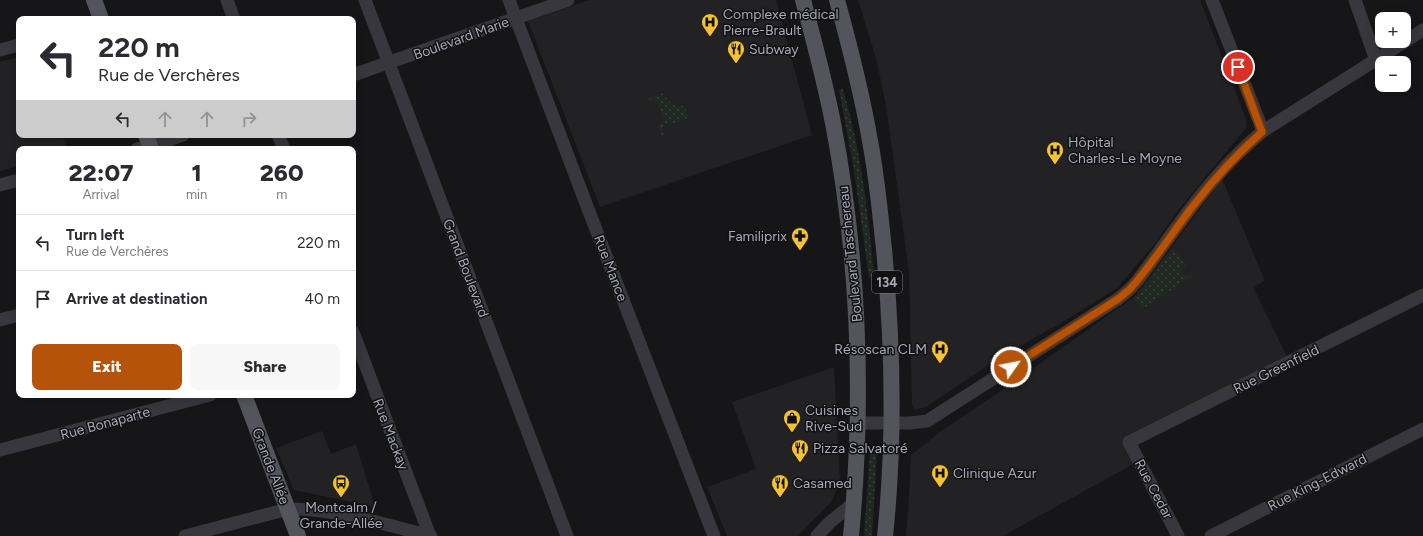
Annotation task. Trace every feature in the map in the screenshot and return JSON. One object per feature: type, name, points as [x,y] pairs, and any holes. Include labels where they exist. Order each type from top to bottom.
[{"type":"main road","points":[[94,0],[100,16]]},
{"type":"main road","name":"Boulevard Taschereau","points":[[803,0],[830,109],[847,208],[852,260],[856,312],[858,424],[852,536]]},
{"type":"main road","name":"134","points":[[837,0],[861,93],[870,142],[876,181],[889,309],[891,424],[885,536]]},
{"type":"main road","name":"Grande Allée","points":[[245,398],[298,536]]},
{"type":"street","points":[[227,0],[233,16]]},
{"type":"street","name":"Grand Boulevard","points":[[365,0],[568,536]]},
{"type":"street","name":"Rue Mance","points":[[509,0],[714,536]]},
{"type":"street","name":"Boulevard Marie","points":[[356,74],[568,0]]},
{"type":"street","points":[[1212,0],[1262,132]]},
{"type":"street","points":[[1355,0],[1375,57]]},
{"type":"street","points":[[1382,56],[1423,30]]},
{"type":"street","points":[[0,50],[16,46]]},
{"type":"street","points":[[858,424],[920,422],[935,416],[1053,339],[1118,299],[1130,289],[1193,206],[1244,147],[1262,132],[1375,61]]},
{"type":"street","points":[[146,145],[161,143],[175,138]]},
{"type":"street","points":[[0,185],[16,181]]},
{"type":"street","name":"Rue Greenfield","points":[[1129,442],[1423,295]]},
{"type":"street","points":[[0,320],[16,316]]},
{"type":"street","name":"Rue Mackay","points":[[356,340],[430,536]]},
{"type":"street","name":"Rue Bonaparte","points":[[0,450],[199,398]]},
{"type":"street","name":"Rue King-Edward","points":[[1211,536],[1423,428]]},
{"type":"street","name":"Rue Cedar","points":[[1129,442],[1178,536]]},
{"type":"street","points":[[817,536],[829,523],[855,502]]},
{"type":"street","points":[[185,536],[288,509],[327,511],[430,536]]},
{"type":"shaded area","points":[[590,0],[776,0],[812,135],[600,207],[528,21]]},
{"type":"shaded area","name":"Hôpital Charles-Le Moyne","points":[[858,0],[1200,0],[1247,122],[1246,128],[1180,208],[1153,246],[1117,288],[1071,317],[996,360],[926,407],[918,409],[914,409],[912,405],[909,272],[886,105],[876,58]]},
{"type":"shaded area","points":[[16,58],[16,138],[64,138],[65,146],[16,146],[16,167],[0,171],[0,62]]},
{"type":"shaded area","points":[[843,89],[855,135],[866,205],[874,275],[869,278],[854,170],[839,90]]},
{"type":"shaded area","points":[[664,93],[672,104],[685,106],[688,118],[662,127],[664,135],[662,136],[658,125],[665,122],[656,100],[649,101],[648,99]]},
{"type":"shaded area","points":[[1222,179],[1265,281],[1253,287],[1287,357],[1131,435],[1137,462],[1003,536],[906,536],[911,455],[944,429],[1014,382],[1135,296]]},
{"type":"shaded area","points":[[1173,250],[1177,252],[1186,266],[1181,269],[1184,276],[1190,274],[1192,276],[1142,309],[1134,299]]},
{"type":"shaded area","points":[[834,367],[840,482],[831,502],[798,536],[727,536],[707,487],[756,469],[732,402]]},
{"type":"shaded area","points":[[322,431],[331,454],[356,444],[375,507],[294,490],[276,448]]},
{"type":"shaded area","points":[[870,451],[874,454],[877,452],[872,536],[864,536]]},
{"type":"place","name":"Complexe médical Pierre-Brault","points":[[710,37]]},
{"type":"place","name":"Subway","points":[[736,64]]},
{"type":"place","name":"Hôpital Charles-Le Moyne","points":[[1055,165]]},
{"type":"place","name":"Familiprix","points":[[800,251]]},
{"type":"place","name":"Résoscan CLM","points":[[940,364]]},
{"type":"place","name":"Cuisines Rive-Sud","points":[[792,433]]},
{"type":"place","name":"Pizza Salvatoré","points":[[800,463]]},
{"type":"place","name":"Clinique Azur","points":[[940,488]]},
{"type":"place","name":"Montcalm / Grande-Allée","points":[[341,498]]},
{"type":"place","name":"Casamed","points":[[780,498]]},
{"type":"route","points":[[1011,367],[1118,299],[1130,289],[1193,206],[1228,164],[1244,147],[1262,132],[1238,67]]}]
